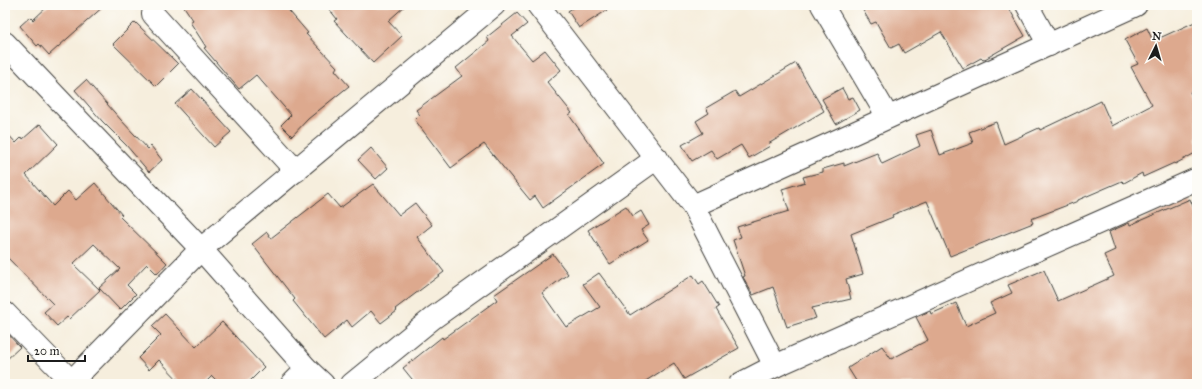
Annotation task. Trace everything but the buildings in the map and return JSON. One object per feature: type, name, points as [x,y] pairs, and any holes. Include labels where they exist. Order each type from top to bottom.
[{"type":"street","points":[[5,313],[70,383],[201,249],[494,5]]},
{"type":"street","points":[[538,5],[693,206],[775,366]]},
{"type":"street","points":[[822,5],[888,117]]},
{"type":"street","points":[[1027,5],[1049,45]]},
{"type":"street","points":[[693,206],[1136,5]]},
{"type":"street","points":[[153,14],[296,171]]},
{"type":"street","points":[[5,43],[201,249],[299,377],[323,384]]},
{"type":"street","points":[[352,384],[433,318],[657,158]]},
{"type":"street","points":[[750,382],[775,366],[1197,180]]}]
